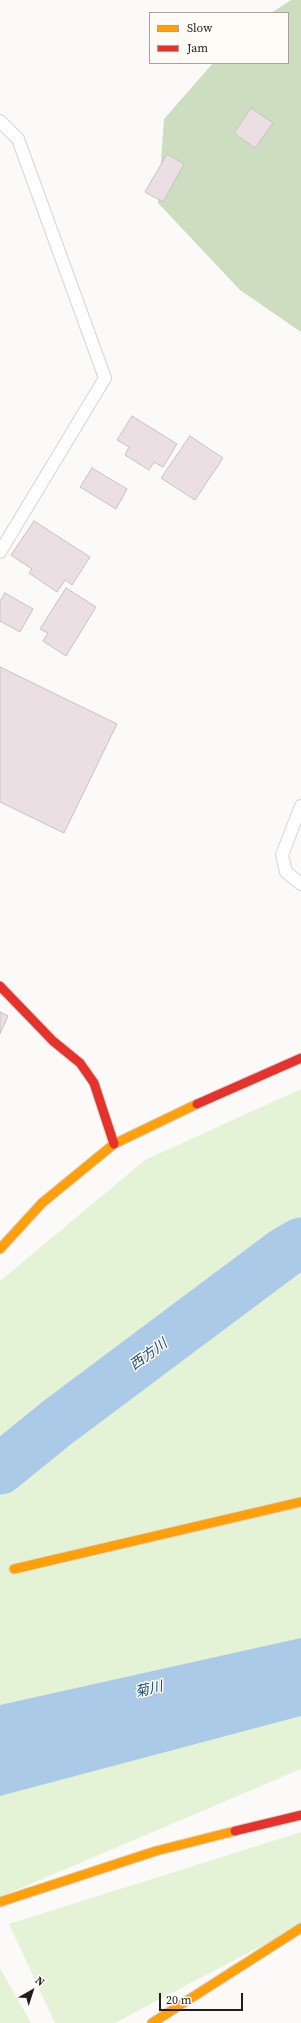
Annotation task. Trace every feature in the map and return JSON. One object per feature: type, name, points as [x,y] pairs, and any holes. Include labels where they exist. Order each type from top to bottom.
[{"type":"street","points":[[0,986],[54,1041],[80,1063],[94,1083],[114,1144]]},
{"type":"street","points":[[0,1249],[42,1203],[114,1144],[170,1116],[301,1058]]},
{"type":"street","points":[[14,1568],[301,1502]]},
{"type":"street","points":[[0,1902],[156,1852],[301,1815]]},
{"type":"street","points":[[152,2023],[301,1928]]},
{"type":"lane","points":[[0,121],[18,139],[105,378],[0,552]]},
{"type":"lane","points":[[301,806],[282,855],[286,872],[301,884]]},
{"type":"green space","points":[[291,0],[301,0],[301,332],[240,290],[158,203],[164,119],[212,64],[289,64],[289,12],[273,12]]},
{"type":"green space","points":[[301,1089],[301,1769],[0,1897],[0,1281],[145,1160]]},
{"type":"green space","points":[[301,1832],[301,1925],[115,2023],[55,2023],[9,1924]]},
{"type":"green space","points":[[0,1968],[31,2023],[0,2023]]},
{"type":"water","name":"菊川","points":[[301,1638],[301,1716],[0,1796],[0,1705]]},
{"type":"building","points":[[251,108],[273,123],[255,148],[234,133]]},
{"type":"building","points":[[167,154],[184,164],[163,202],[145,192]]},
{"type":"building","points":[[132,416],[177,444],[163,467],[154,462],[149,470],[125,455],[129,447],[117,440]]},
{"type":"building","points":[[190,436],[223,458],[195,500],[161,478]]},
{"type":"building","points":[[92,468],[127,489],[116,509],[80,487]]},
{"type":"building","points":[[34,521],[90,557],[72,585],[65,580],[57,592],[29,573],[32,569],[11,555]]},
{"type":"building","points":[[66,588],[96,607],[66,656],[43,641],[48,633],[40,629]]},
{"type":"building","points":[[5,593],[33,609],[20,632],[0,621],[0,601]]},
{"type":"building","points":[[0,667],[117,724],[64,833],[0,802]]},
{"type":"building","points":[[0,1012],[8,1016],[0,1034]]},
{"type":"waterway","name":"西方川","points":[[0,1469],[58,1422],[284,1253],[301,1243]]},
{"type":"traffic: slow","points":[[0,1249],[42,1203],[114,1144],[197,1104]]},
{"type":"traffic: slow","points":[[14,1569],[301,1502]]},
{"type":"traffic: slow","points":[[0,1902],[156,1851],[235,1831]]},
{"type":"traffic: slow","points":[[152,2023],[301,1928]]},
{"type":"traffic: jam","points":[[0,986],[53,1041],[80,1063],[94,1083],[114,1144]]},
{"type":"traffic: jam","points":[[197,1104],[301,1058]]},
{"type":"traffic: jam","points":[[235,1831],[301,1815]]}]
